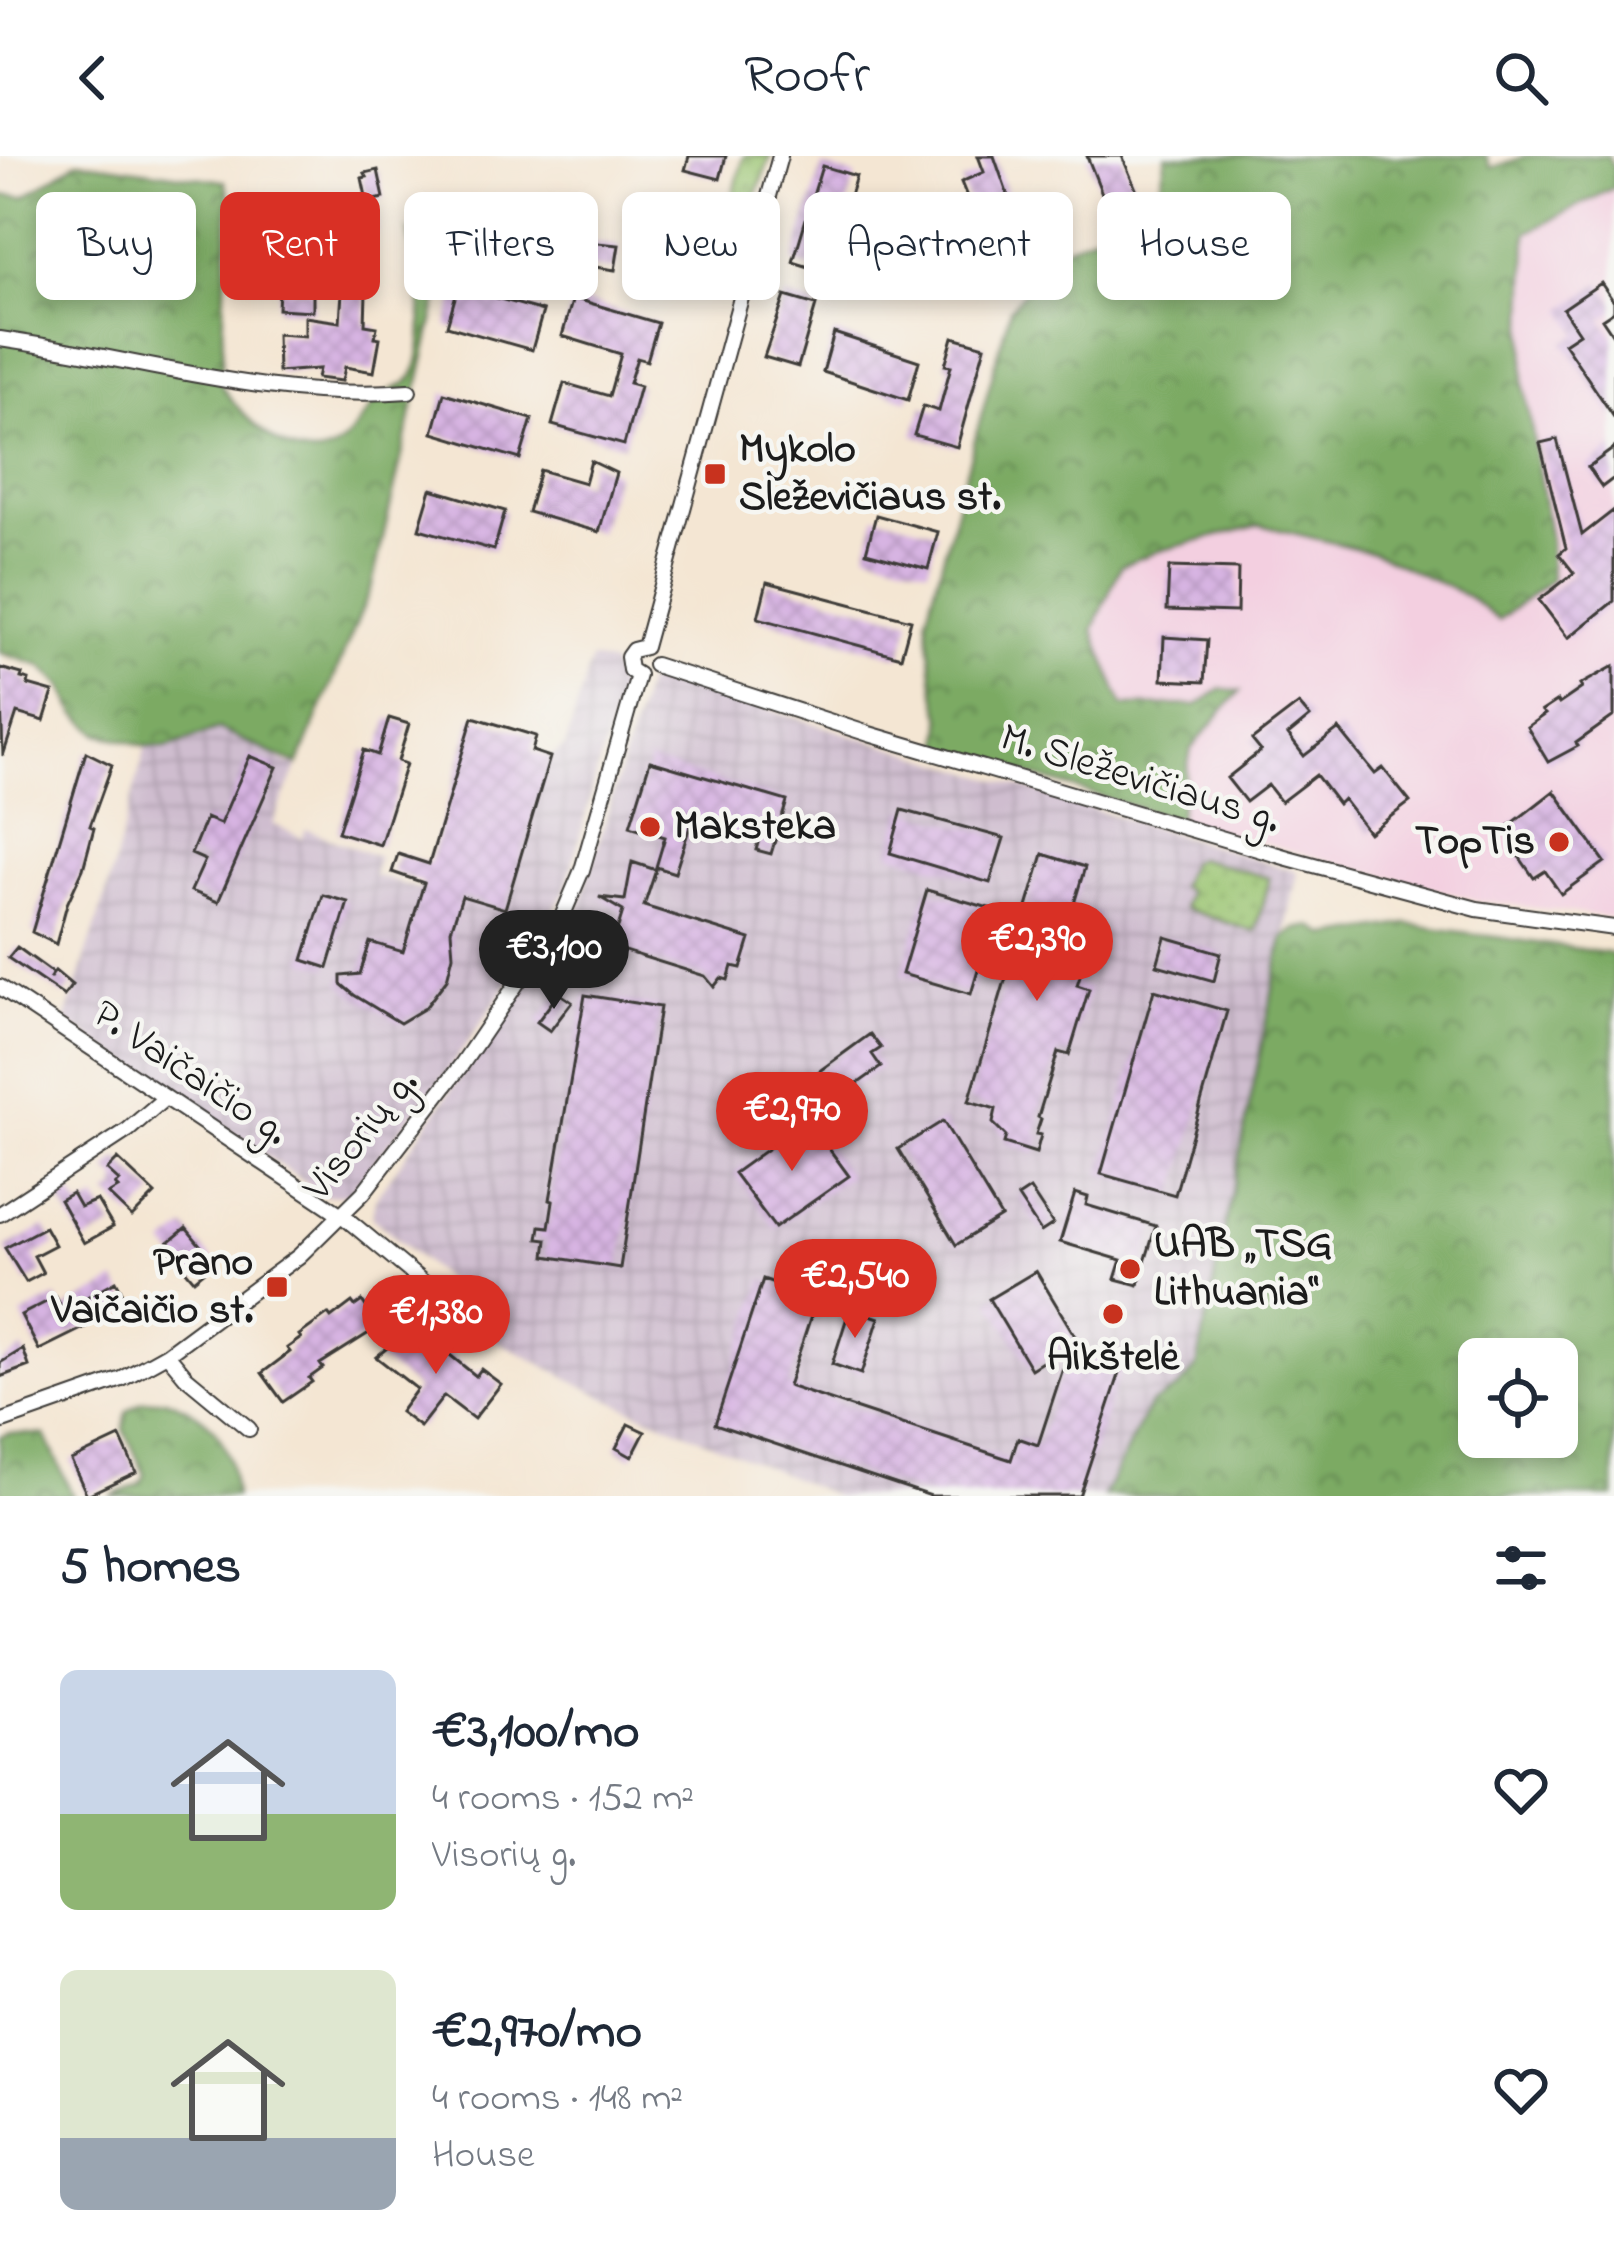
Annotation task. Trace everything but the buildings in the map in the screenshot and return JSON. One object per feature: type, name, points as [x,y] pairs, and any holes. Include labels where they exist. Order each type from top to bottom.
[{"type":"street","points":[[645,647],[781,156]]},
{"type":"street","points":[[0,339],[282,390],[409,391]]},
{"type":"street","points":[[645,647],[655,656],[655,665],[648,674],[638,675],[630,670],[628,657],[645,647]]},
{"type":"street","name":"M. Sleževičiaus g.","points":[[655,665],[868,734],[1309,864],[1491,912],[1614,928]]},
{"type":"street","name":"Visorių g.","points":[[0,1422],[122,1379],[167,1354],[299,1256],[344,1216],[462,1064],[562,917],[582,869],[638,675]]},
{"type":"street","name":"P. Vaičaičio g.","points":[[1,989],[344,1216],[454,1309]]},
{"type":"street","points":[[0,1214],[128,1130],[165,1098]]},
{"type":"street","points":[[167,1354],[186,1377],[249,1429]]},
{"type":"shaded area","points":[[1614,187],[1614,918],[1480,901],[1178,820],[1191,749],[1221,689],[1197,705],[1123,706],[1093,630],[1120,566],[1260,525],[1375,553],[1467,596],[1497,620],[1551,580],[1550,541],[1524,382],[1527,232]]},
{"type":"shaded area","points":[[591,659],[611,664],[620,688],[565,891],[445,1075],[348,1194],[326,1196],[65,1021],[146,746],[167,747],[218,729],[237,735],[298,765],[273,824],[302,838],[306,829],[378,857],[373,875],[505,908],[550,757],[565,747]]},
{"type":"shaded area","points":[[666,678],[1298,872],[1196,1367],[1180,1387],[1149,1405],[1104,1496],[835,1496],[610,1400],[454,1319],[473,1303],[372,1217],[375,1199],[580,905],[646,683]]},
{"type":"green space","points":[[744,156],[771,156],[757,192],[734,192]]},
{"type":"green space","points":[[1166,156],[1486,156],[1491,168],[1527,156],[1608,156],[1614,169],[1614,187],[1527,233],[1524,382],[1550,541],[1551,580],[1498,620],[1467,596],[1375,553],[1260,525],[1155,552],[1121,566],[1093,630],[1123,706],[1197,705],[1221,689],[1240,691],[1191,749],[1178,820],[941,748],[942,718],[927,617],[1010,309],[1017,300],[1073,300],[1073,244],[1097,233],[1097,300],[1291,300],[1291,192],[1155,192]]},
{"type":"green space","points":[[78,161],[225,181],[228,192],[220,192],[220,300],[225,300],[221,385],[257,427],[307,453],[324,453],[340,445],[376,401],[414,375],[422,335],[419,300],[438,300],[372,585],[298,765],[218,729],[167,747],[99,734],[76,714],[63,687],[41,666],[0,653],[0,195],[24,197]]},
{"type":"green space","points":[[1197,858],[1269,878],[1255,932],[1183,908],[1188,892],[1179,886],[1190,862]]},
{"type":"green space","points":[[1406,924],[1614,954],[1614,1496],[1104,1496],[1149,1405],[1180,1387],[1197,1367],[1283,938],[1312,926],[1328,936]]},
{"type":"green space","points":[[165,1399],[198,1415],[218,1435],[229,1461],[235,1496],[111,1496],[140,1484],[145,1475],[124,1429],[127,1411],[142,1402]]},
{"type":"green space","points":[[45,1435],[73,1496],[0,1496],[0,1436]]},
{"type":"place","name":"Mykolo Sleževičiaus st.","points":[[715,474]]},
{"type":"place","name":"Maksteka","points":[[650,827]]},
{"type":"place","name":"TopTis","points":[[1559,842]]},
{"type":"place","name":"UAB „TSG Lithuania“","points":[[1130,1269]]},
{"type":"place","name":"Prano Vaičaičio st.","points":[[277,1287]]},
{"type":"place","name":"Aikštelė","points":[[1113,1314]]}]
